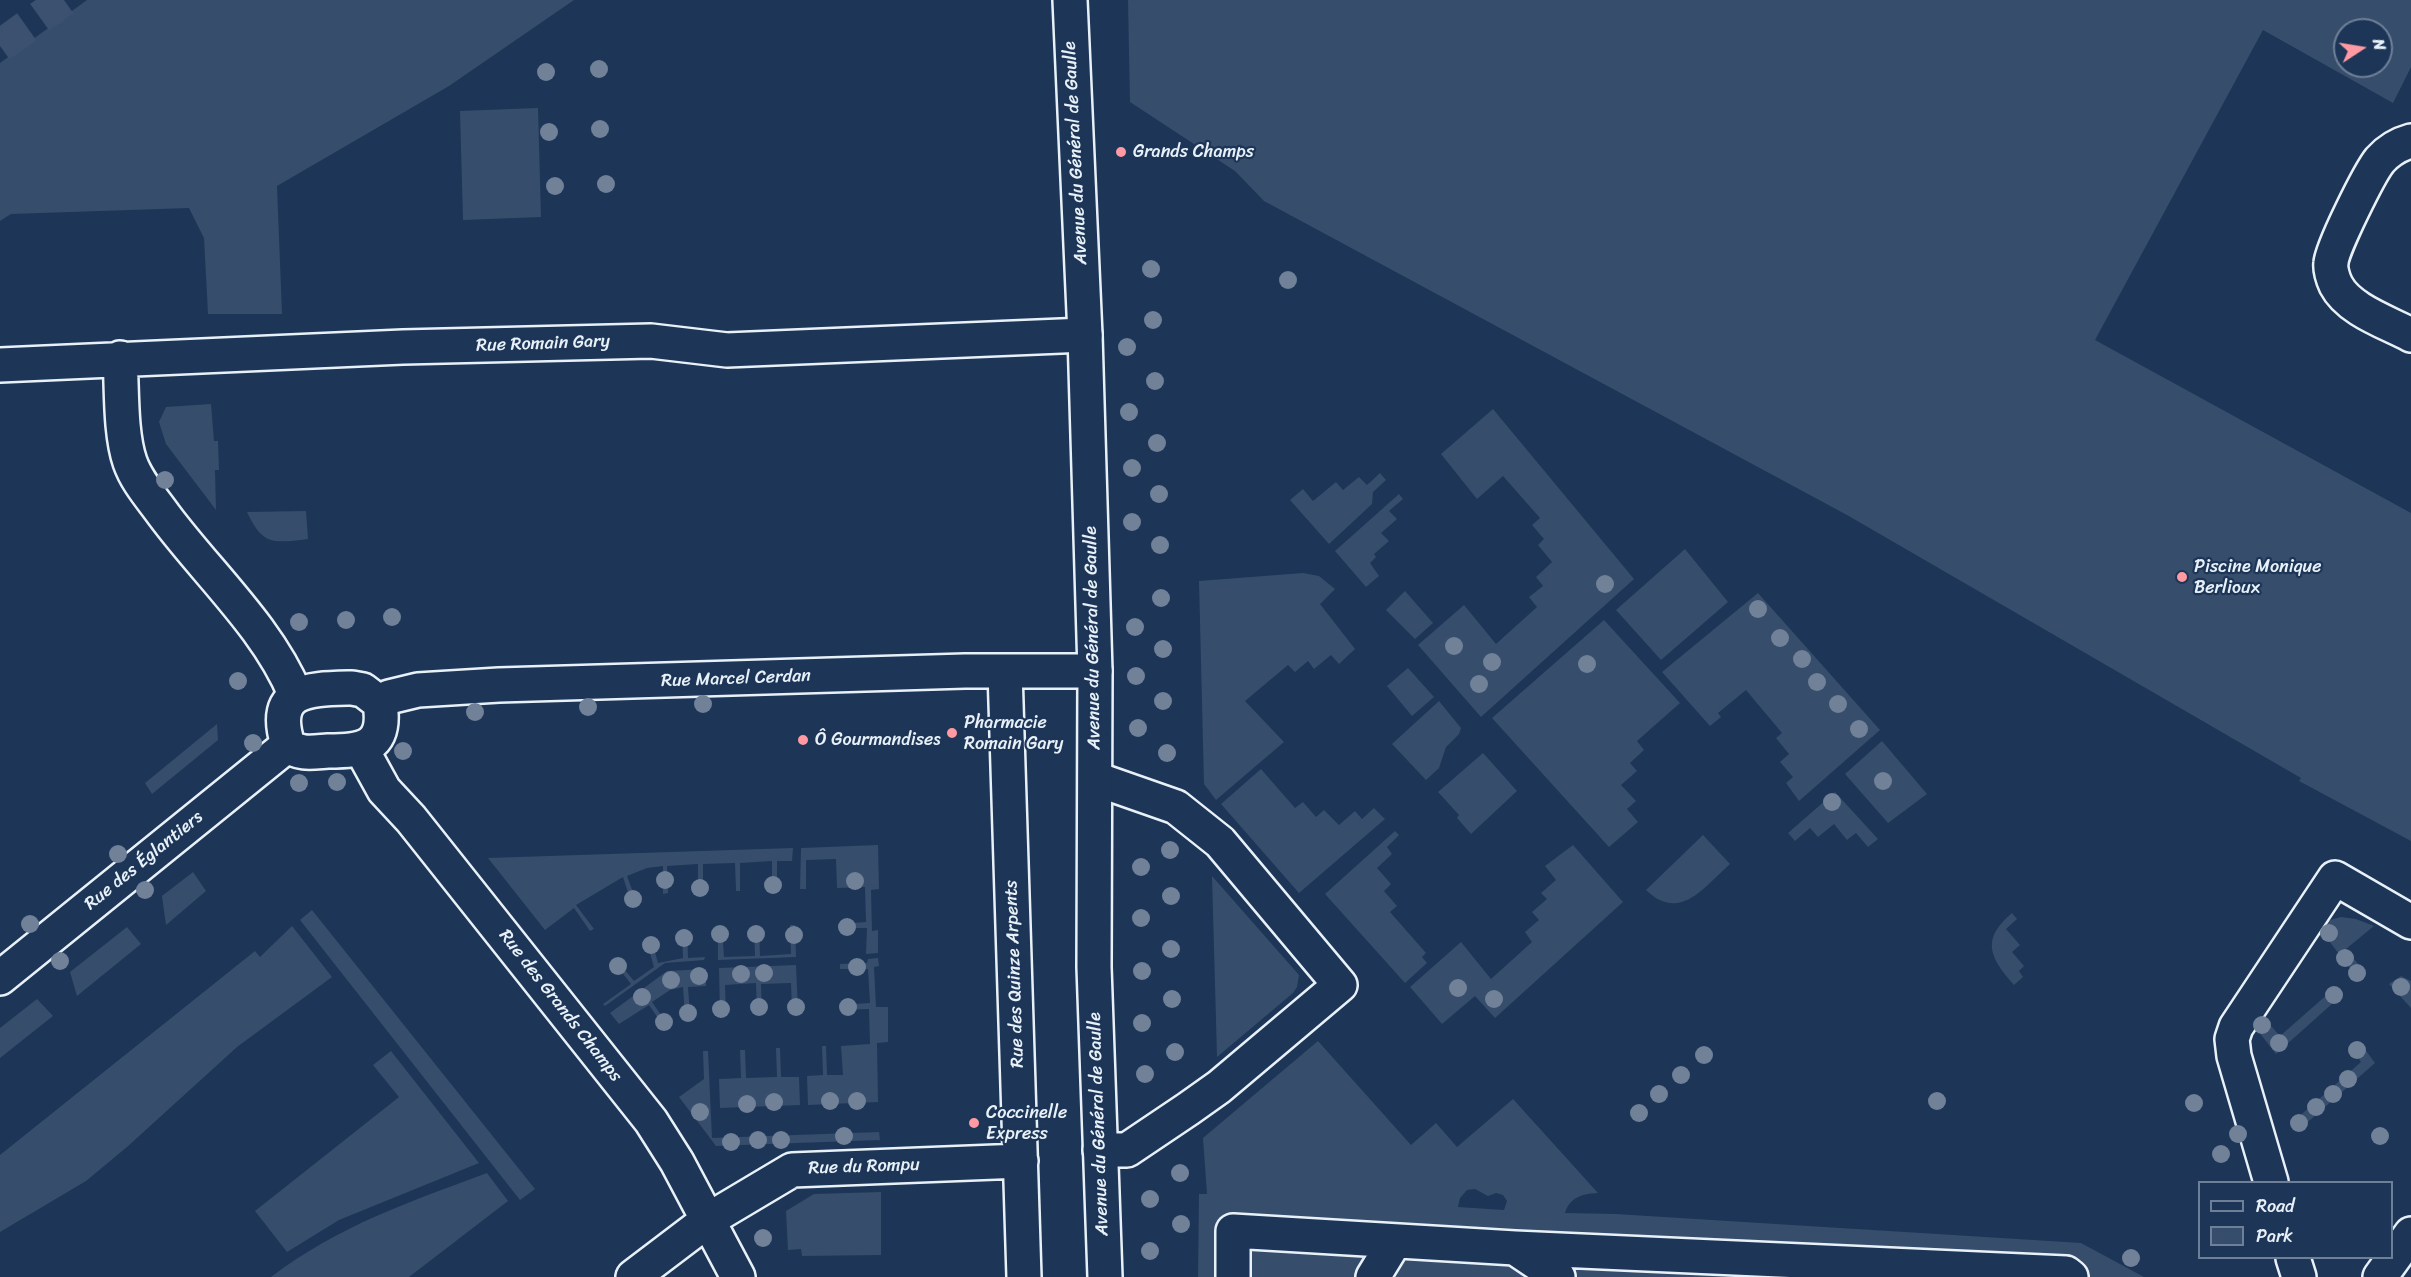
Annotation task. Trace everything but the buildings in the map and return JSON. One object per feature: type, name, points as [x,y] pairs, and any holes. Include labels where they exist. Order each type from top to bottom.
[{"type":"street","name":"Avenue du Général de Gaulle","points":[[1070,0],[1085,335],[1095,671],[1092,871],[1105,1277]]},
{"type":"street","points":[[2411,141],[2394,149],[2380,160],[2337,242],[2330,264],[2335,283],[2343,296],[2354,305],[2411,335]]},
{"type":"street","name":"Rue Romain Gary","points":[[0,365],[120,357],[651,341],[727,350],[1085,335]]},
{"type":"street","points":[[120,357],[126,439],[129,460],[136,477],[183,541],[272,648],[295,694]]},
{"type":"street","name":"Rue Marcel Cerdan","points":[[380,703],[395,695],[418,690],[487,686],[1005,671],[1095,671]]},
{"type":"street","name":"Rue des Quinze Arpents","points":[[1005,671],[1024,1277]]},
{"type":"street","points":[[352,688],[363,690],[380,703],[382,718],[377,737],[362,750],[301,752],[288,745],[283,730],[283,711],[295,694],[302,691],[352,688]]},
{"type":"street","name":"Rue des Églantiers","points":[[0,978],[288,745]]},
{"type":"street","name":"Rue des Grands Champs","points":[[362,750],[384,790],[411,819],[651,1121],[738,1277]]},
{"type":"street","points":[[1095,779],[1176,807],[1220,842],[1340,985],[1219,1087],[1188,1109],[1127,1150],[1100,1150]]},
{"type":"street","points":[[2271,1181],[2234,1056],[2232,1039],[2236,1028],[2335,878],[2411,922]]},
{"type":"street","name":"Rue du Rompu","points":[[633,1277],[708,1220],[792,1170],[1020,1161]]},
{"type":"street","points":[[1233,1277],[1233,1231],[1964,1273],[2066,1274],[2072,1277]]},
{"type":"street","points":[[2393,1259],[2411,1233]]},
{"type":"street","points":[[1373,1277],[1395,1241]]},
{"type":"street","points":[[1515,1248],[1558,1277]]},
{"type":"street","points":[[2294,1259],[2299,1277]]},
{"type":"street","points":[[2380,1277],[2393,1259]]},
{"type":"green space","points":[[87,0],[574,0],[449,86],[277,186],[282,314],[208,314],[204,238],[189,208],[11,214],[0,221],[0,63]]},
{"type":"green space","points":[[1128,0],[2411,0],[2411,67],[2393,103],[2348,78],[2393,78],[2393,18],[2333,18],[2333,69],[2263,30],[2095,340],[2411,513],[2411,841],[2299,781],[2301,778],[1847,515],[1264,201],[1235,171],[1130,102]]},
{"type":"green space","points":[[538,108],[541,217],[463,220],[460,111]]},
{"type":"green space","points":[[211,404],[214,441],[218,441],[219,470],[215,470],[216,510],[166,444],[159,422],[166,407]]},
{"type":"green space","points":[[1493,409],[1634,579],[1481,717],[1418,645],[1464,605],[1496,644],[1537,607],[1529,597],[1543,586],[1536,577],[1552,562],[1538,545],[1544,539],[1532,525],[1540,518],[1503,476],[1477,499],[1441,454]]},
{"type":"green space","points":[[1380,473],[1386,480],[1373,492],[1372,504],[1329,544],[1290,500],[1303,489],[1313,501],[1336,482],[1343,490],[1359,477],[1367,485]]},
{"type":"green space","points":[[1399,494],[1403,499],[1389,511],[1397,519],[1381,533],[1389,541],[1374,554],[1376,557],[1370,563],[1379,576],[1366,587],[1335,551]]},
{"type":"green space","points":[[306,511],[308,539],[286,541],[270,540],[264,537],[247,512]]},
{"type":"green space","points":[[1685,549],[1728,602],[1661,660],[1616,610]]},
{"type":"green space","points":[[1303,573],[1319,576],[1335,589],[1320,604],[1355,649],[1339,664],[1331,655],[1314,669],[1308,661],[1295,672],[1288,665],[1245,701],[1284,742],[1216,800],[1204,784],[1199,581]]},
{"type":"green space","points":[[1405,591],[1433,623],[1415,639],[1386,610]]},
{"type":"green space","points":[[1758,593],[1880,730],[1799,801],[1786,783],[1793,777],[1780,762],[1789,754],[1776,738],[1782,733],[1746,690],[1718,713],[1721,717],[1710,726],[1662,672]]},
{"type":"green space","points":[[1604,620],[1680,703],[1637,741],[1644,750],[1630,763],[1637,771],[1621,785],[1636,801],[1627,809],[1638,822],[1609,847],[1492,718]]},
{"type":"green space","points":[[1408,668],[1434,697],[1412,716],[1387,686]]},
{"type":"green space","points":[[1439,701],[1461,728],[1459,734],[1446,747],[1439,768],[1426,780],[1392,744]]},
{"type":"green space","points":[[217,724],[218,740],[152,794],[145,783]]},
{"type":"green space","points":[[1882,741],[1927,794],[1888,823],[1845,774]]},
{"type":"green space","points":[[1483,753],[1517,791],[1471,834],[1457,818],[1459,815],[1438,792]]},
{"type":"green space","points":[[1261,769],[1295,808],[1303,802],[1316,817],[1324,810],[1339,825],[1355,811],[1362,819],[1374,808],[1385,819],[1299,893],[1221,804]]},
{"type":"green space","points":[[1835,792],[1878,839],[1868,847],[1856,833],[1847,840],[1834,824],[1818,837],[1810,828],[1795,841],[1788,833]]},
{"type":"green space","points":[[1395,831],[1399,835],[1387,847],[1392,854],[1377,868],[1391,884],[1384,891],[1397,906],[1390,912],[1426,953],[1422,957],[1427,963],[1405,983],[1325,894]]},
{"type":"green space","points":[[1703,835],[1730,864],[1701,891],[1681,902],[1670,903],[1658,899],[1646,890]]},
{"type":"green space","points":[[878,845],[879,889],[871,890],[872,931],[878,930],[878,953],[866,954],[867,928],[838,928],[838,924],[866,922],[865,887],[837,888],[836,859],[806,860],[806,889],[800,889],[801,848]]},
{"type":"green space","points":[[1573,845],[1623,902],[1495,1018],[1475,996],[1442,1024],[1410,987],[1461,942],[1491,979],[1532,942],[1525,932],[1539,920],[1532,912],[1547,899],[1541,893],[1556,880],[1545,866]]},
{"type":"green space","points":[[793,848],[792,861],[777,861],[777,890],[772,891],[772,861],[740,863],[740,891],[736,891],[735,863],[703,864],[703,893],[698,893],[698,864],[667,866],[668,893],[663,894],[663,866],[647,868],[627,876],[637,903],[632,905],[623,877],[576,905],[594,929],[590,931],[574,908],[545,930],[488,858]]},
{"type":"green space","points":[[193,872],[206,891],[166,925],[162,896]]},
{"type":"green space","points":[[1212,876],[1299,975],[1297,987],[1293,993],[1217,1057]]},
{"type":"green space","points":[[312,910],[535,1189],[520,1200],[300,920]]},
{"type":"green space","points":[[2012,913],[2017,919],[2006,929],[2020,945],[2012,952],[2024,966],[2019,971],[2023,977],[2014,985],[1999,966],[1992,948],[1992,940],[1996,931]]},
{"type":"green space","points":[[2341,917],[2356,919],[2374,926],[2346,949],[2366,974],[2359,980],[2316,924]]},
{"type":"green space","points":[[790,925],[795,925],[796,957],[718,960],[718,928],[722,927],[724,957],[755,956],[754,927],[759,927],[760,956],[791,954]]},
{"type":"green space","points":[[292,926],[332,977],[237,1047],[86,1181],[0,1232],[0,1155],[255,951],[260,957]]},
{"type":"green space","points":[[127,927],[141,944],[77,996],[70,972]]},
{"type":"green space","points":[[682,929],[687,929],[688,958],[705,957],[704,960],[665,963],[605,1006],[603,1004],[631,984],[613,961],[616,959],[634,981],[654,967],[646,939],[651,937],[658,963],[683,958]]},
{"type":"green space","points":[[878,958],[879,966],[874,967],[876,1007],[888,1007],[888,1042],[877,1043],[878,1102],[808,1105],[807,1076],[823,1075],[822,1046],[826,1046],[827,1075],[843,1075],[841,1046],[870,1044],[869,1009],[840,1010],[840,1005],[870,1003],[868,969],[840,969],[840,964],[867,963],[868,959]]},
{"type":"green space","points":[[796,965],[798,1011],[792,1011],[791,983],[761,984],[762,1013],[757,1013],[756,983],[725,985],[726,1014],[720,1015],[719,968]]},
{"type":"green space","points":[[706,969],[706,986],[688,987],[690,1015],[685,1016],[683,987],[670,990],[652,1002],[668,1025],[664,1027],[649,1005],[619,1024],[610,1013],[667,971]]},
{"type":"green space","points":[[2401,976],[2411,981],[2411,1008],[2389,984]]},
{"type":"green space","points":[[2337,986],[2343,994],[2276,1054],[2255,1027],[2265,1019],[2280,1036]]},
{"type":"green space","points":[[37,999],[53,1016],[0,1058],[0,1028]]},
{"type":"green space","points":[[1318,1041],[1411,1145],[1436,1123],[1457,1147],[1513,1099],[1598,1193],[1577,1197],[1570,1203],[1565,1213],[1616,1214],[2081,1243],[2144,1277],[1198,1277],[1199,1194],[1207,1194],[1203,1138]],"holes":[[[1475,1189],[1488,1196],[1496,1193],[1503,1195],[1507,1201],[1504,1210],[1458,1207],[1460,1198],[1467,1190]]]},
{"type":"green space","points":[[2359,1041],[2375,1063],[2301,1128],[2295,1120],[2361,1062],[2351,1047]]},
{"type":"green space","points":[[776,1048],[780,1048],[781,1077],[799,1077],[800,1105],[720,1108],[719,1079],[741,1078],[740,1050],[745,1050],[746,1078],[777,1077]]},
{"type":"green space","points":[[391,1051],[479,1163],[339,1220],[287,1252],[255,1211],[399,1097],[373,1065]]},
{"type":"green space","points":[[703,1051],[708,1051],[712,1138],[879,1132],[880,1140],[716,1146],[679,1097],[704,1079]]},
{"type":"green space","points":[[487,1173],[508,1201],[409,1277],[271,1277],[349,1229],[402,1205]]},
{"type":"green space","points":[[881,1192],[881,1255],[802,1256],[801,1249],[788,1250],[786,1211],[814,1194]]},
{"type":"tunnel","points":[[0,46],[64,0]]},
{"type":"place","name":"Grands Champs","points":[[1121,152]]},
{"type":"place","name":"Piscine Monique Berlioux","points":[[2182,577]]},
{"type":"place","name":"Pharmacie Romain Gary","points":[[952,733]]},
{"type":"place","name":"Ô Gourmandises","points":[[803,740]]},
{"type":"place","name":"Coccinelle Express","points":[[974,1123]]}]
